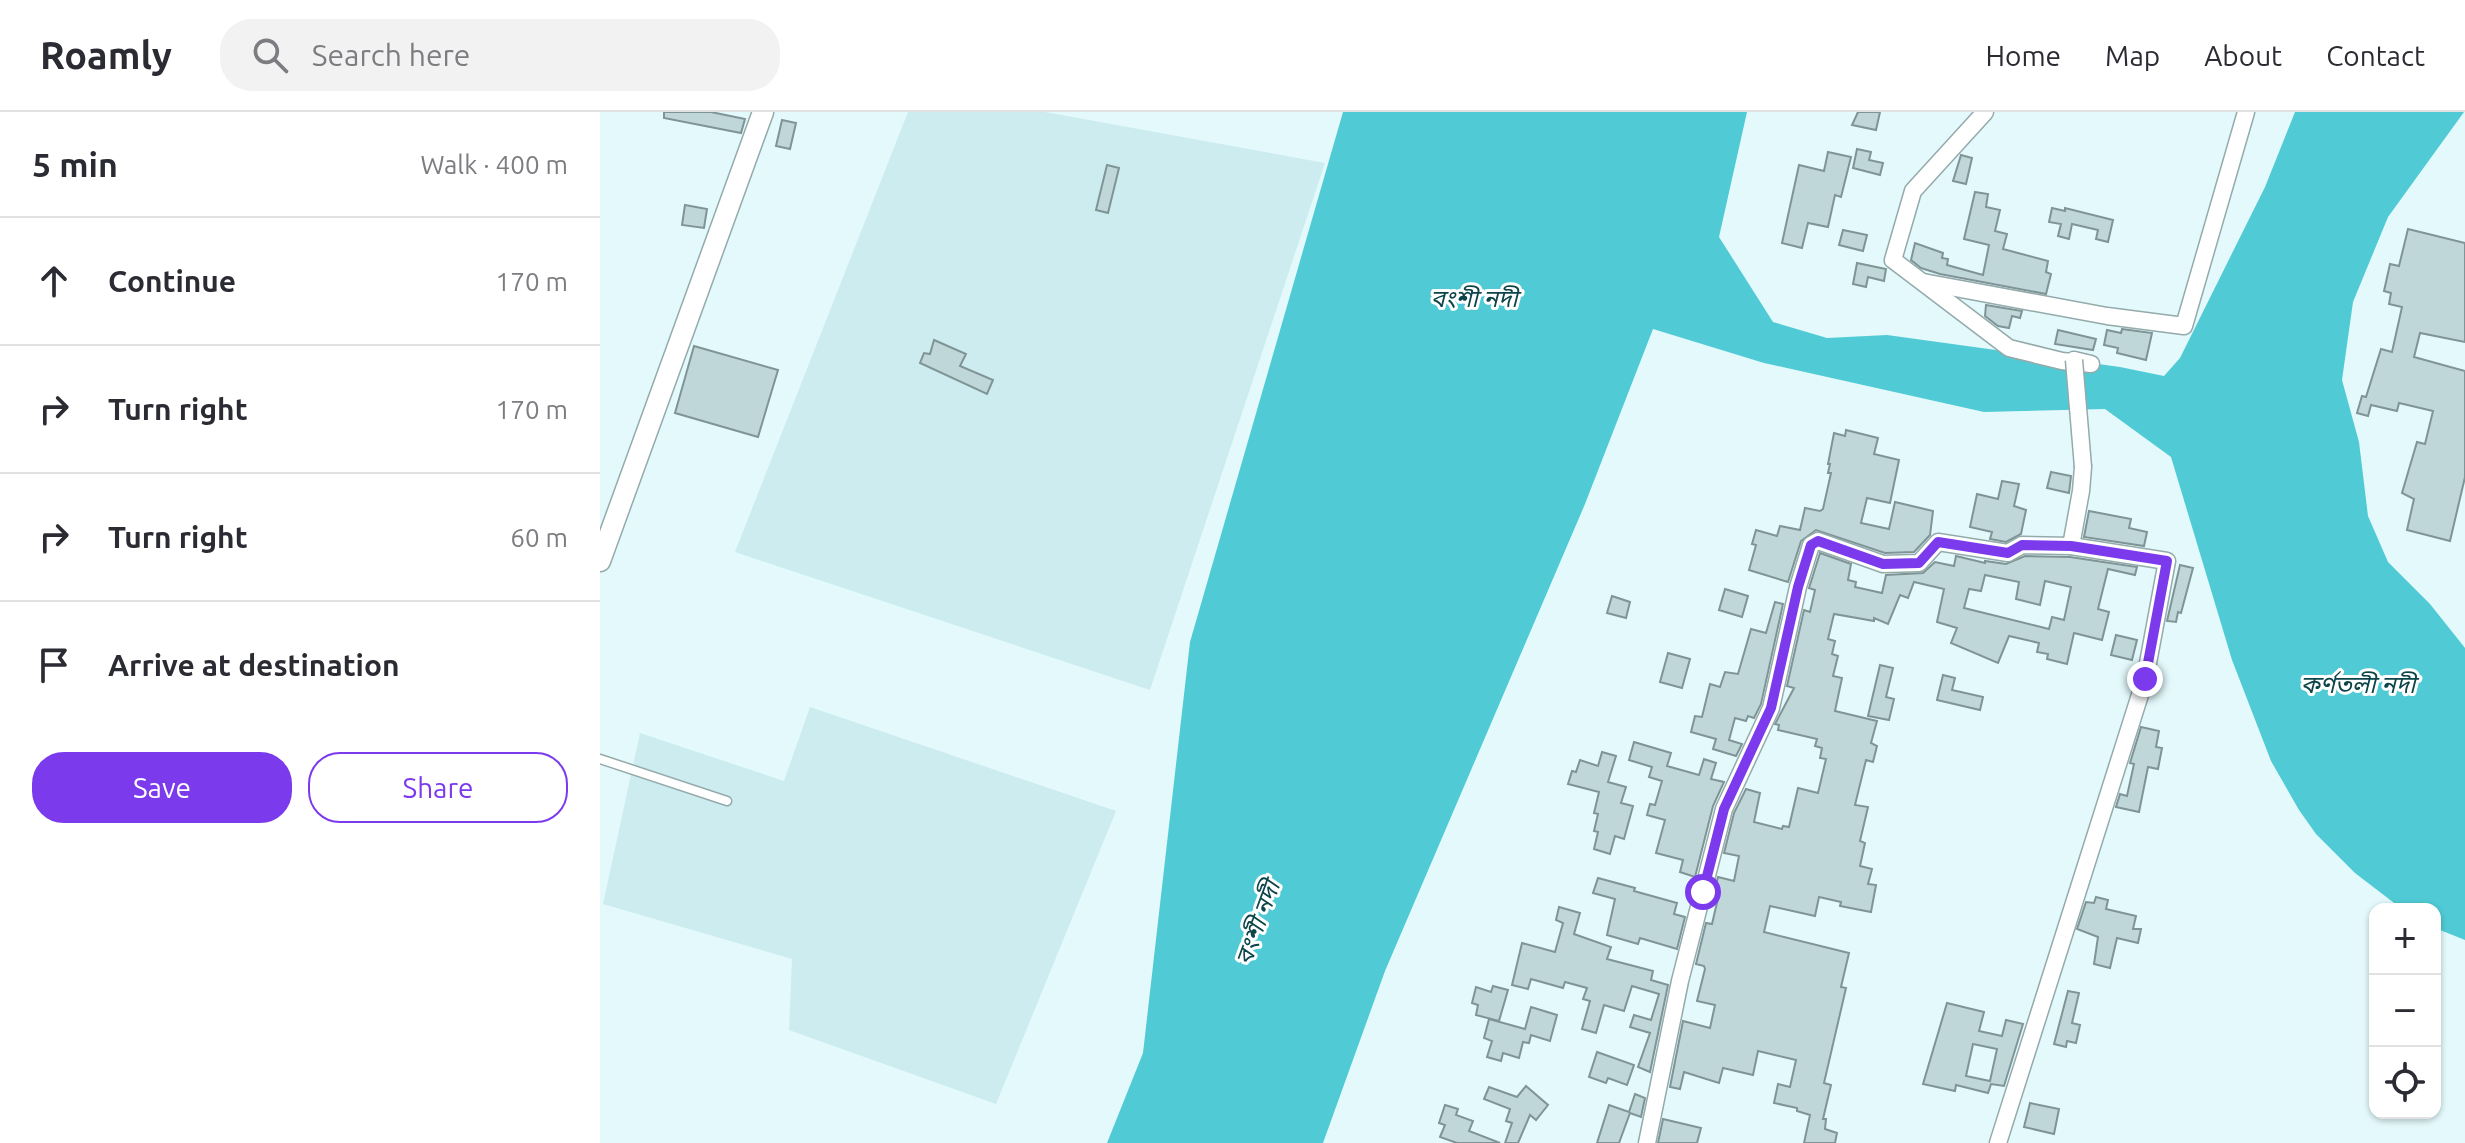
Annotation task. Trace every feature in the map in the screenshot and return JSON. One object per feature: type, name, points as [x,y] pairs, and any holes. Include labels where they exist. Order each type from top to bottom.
[{"type":"street","points":[[600,561],[763,112]]},
{"type":"street","points":[[1985,112],[1913,191],[1893,260],[2009,348],[2062,361],[2091,364],[2074,360],[2083,467],[2071,546]]},
{"type":"street","points":[[1923,282],[2107,316],[2184,326],[2246,112]]},
{"type":"street","points":[[1647,1143],[1680,981],[1724,809],[1771,708],[1798,587],[1811,545],[1818,541],[1883,564],[1919,563],[1938,542],[2008,553],[2022,545],[2071,546],[2167,561],[2145,679],[1998,1143]]},
{"type":"lane","points":[[600,759],[727,801]]},
{"type":"shaded area","points":[[908,112],[1045,112],[1325,163],[1150,690],[735,552]]},
{"type":"shaded area","points":[[810,707],[1116,811],[996,1104],[789,1030],[792,959],[603,904],[640,733],[784,781]]},
{"type":"water","name":"বংশী নদী","points":[[1343,112],[1747,112],[1719,237],[1773,322],[1827,338],[1887,335],[2120,367],[2164,376],[2180,358],[2265,187],[2295,112],[2464,112],[2388,217],[2353,302],[2342,380],[2359,442],[2368,516],[2388,562],[2430,604],[2465,648],[2465,940],[2441,930],[2441,903],[2394,903],[2355,873],[2316,834],[2299,810],[2271,761],[2232,660],[2171,457],[2105,409],[1984,412],[1764,363],[1653,329],[1585,504],[1385,971],[1323,1143],[1107,1143],[1143,1053],[1190,642]]},
{"type":"building","points":[[664,112],[711,112],[745,119],[741,133],[664,118]]},
{"type":"building","points":[[1858,112],[1880,112],[1876,130],[1852,125]]},
{"type":"building","points":[[782,120],[796,123],[790,149],[776,146]]},
{"type":"building","points":[[1857,149],[1871,152],[1869,160],[1883,163],[1880,175],[1853,168]]},
{"type":"building","points":[[1828,152],[1851,157],[1841,197],[1835,195],[1828,227],[1808,223],[1802,248],[1782,243],[1799,165],[1824,171]]},
{"type":"building","points":[[1961,155],[1972,158],[1966,184],[1953,181]]},
{"type":"building","points":[[1107,165],[1119,168],[1108,213],[1096,210]]},
{"type":"building","points":[[1975,192],[1988,194],[1986,207],[2000,210],[1995,231],[2007,234],[2003,249],[2048,261],[2046,272],[2051,274],[2046,294],[1940,274],[1921,268],[1911,260],[1915,243],[1943,253],[1942,258],[1948,259],[1947,265],[1983,275],[1989,245],[1964,239]]},
{"type":"building","points":[[685,205],[707,209],[704,228],[682,225]]},
{"type":"building","points":[[2052,208],[2065,211],[2065,208],[2113,220],[2108,242],[2096,239],[2098,230],[2072,224],[2069,239],[2058,236],[2061,224],[2049,222]]},
{"type":"building","points":[[2408,229],[2465,243],[2465,342],[2420,333],[2414,357],[2465,371],[2465,477],[2450,541],[2407,530],[2414,499],[2402,493],[2417,442],[2425,444],[2433,411],[2399,403],[2397,411],[2371,405],[2368,416],[2357,413],[2362,396],[2366,397],[2381,349],[2392,352],[2402,307],[2389,304],[2391,293],[2384,291],[2390,264],[2399,266]]},
{"type":"building","points":[[1843,230],[1867,235],[1863,251],[1839,245]]},
{"type":"building","points":[[1857,263],[1886,269],[1884,281],[1868,277],[1866,287],[1853,284]]},
{"type":"building","points":[[1986,305],[2022,311],[2020,318],[2012,316],[2009,328],[1998,326],[1985,316]]},
{"type":"building","points":[[2122,329],[2152,333],[2146,360],[2117,353],[2118,348],[2104,345],[2107,330],[2121,333]]},
{"type":"building","points":[[2058,330],[2096,339],[2093,350],[2055,344]]},
{"type":"building","points":[[934,340],[966,354],[960,366],[993,380],[987,394],[920,363],[924,353],[930,354]]},
{"type":"building","points":[[694,346],[778,370],[758,437],[675,413]]},
{"type":"building","points":[[1846,430],[1878,438],[1874,454],[1899,460],[1890,503],[1867,498],[1861,523],[1889,529],[1895,502],[1933,511],[1930,535],[1914,552],[1885,553],[1816,530],[1801,541],[1788,582],[1749,570],[1756,545],[1752,544],[1756,530],[1777,536],[1780,526],[1800,530],[1805,508],[1823,509],[1831,473],[1828,473],[1828,464],[1834,433],[1845,436]]},
{"type":"building","points":[[2051,472],[2071,476],[2069,493],[2047,488]]},
{"type":"building","points":[[2002,481],[2019,484],[2014,506],[2026,510],[2021,534],[2006,542],[1990,539],[1992,532],[1970,527],[1977,494],[1998,499]]},
{"type":"building","points":[[2089,511],[2131,519],[2129,528],[2147,532],[2144,546],[2084,537]]},
{"type":"building","points":[[1820,553],[1851,564],[1848,580],[1856,582],[1855,587],[1882,593],[1886,575],[1923,573],[1935,562],[1954,566],[1956,556],[2006,564],[2025,556],[2070,557],[2137,567],[2135,575],[2108,569],[2098,609],[2109,612],[2102,640],[2074,633],[2067,664],[2047,659],[2048,654],[2037,652],[2039,643],[2009,636],[1998,663],[1951,643],[1957,628],[1937,622],[1944,589],[1914,582],[1908,598],[1900,595],[1888,624],[1874,618],[1874,621],[1834,614],[1828,639],[1835,641],[1832,654],[1838,656],[1833,676],[1842,678],[1835,711],[1877,721],[1871,743],[1877,746],[1873,762],[1866,760],[1855,805],[1868,807],[1860,841],[1865,843],[1860,866],[1872,869],[1868,884],[1876,885],[1871,912],[1840,906],[1841,902],[1819,897],[1815,916],[1770,906],[1764,932],[1849,953],[1841,987],[1846,988],[1824,1083],[1831,1085],[1823,1119],[1826,1119],[1825,1129],[1837,1133],[1835,1143],[1804,1143],[1810,1115],[1797,1111],[1797,1108],[1774,1103],[1778,1084],[1790,1087],[1796,1060],[1758,1051],[1753,1075],[1723,1068],[1719,1083],[1684,1072],[1680,1089],[1670,1087],[1683,1021],[1710,1028],[1715,1005],[1697,1001],[1705,969],[1696,964],[1706,923],[1712,924],[1718,898],[1713,896],[1718,877],[1734,881],[1739,856],[1724,853],[1734,813],[1746,789],[1760,793],[1754,822],[1782,829],[1783,826],[1789,827],[1798,788],[1818,793],[1826,759],[1820,758],[1822,748],[1815,746],[1817,739],[1778,730],[1779,725],[1775,724],[1794,688],[1787,686],[1804,610],[1810,612],[1815,590],[1809,588]],"holes":[[[1985,575],[2019,582],[2016,599],[2040,605],[2045,581],[2071,587],[2064,620],[2052,617],[2049,629],[1964,608],[1969,589],[1981,591]]]},
{"type":"building","points":[[2180,565],[2193,568],[2181,613],[2178,612],[2176,622],[2167,621]]},
{"type":"building","points":[[1725,589],[1748,596],[1742,617],[1719,610]]},
{"type":"building","points":[[1612,596],[1630,602],[1626,618],[1607,613]]},
{"type":"building","points":[[1775,602],[1783,604],[1761,704],[1754,718],[1748,716],[1746,721],[1735,718],[1729,740],[1742,744],[1736,756],[1713,749],[1716,739],[1691,732],[1695,716],[1702,717],[1710,684],[1720,687],[1725,672],[1738,674],[1751,629],[1766,633]]},
{"type":"building","points":[[2116,635],[2137,640],[2132,660],[2111,655]]},
{"type":"building","points":[[1668,653],[1690,659],[1682,688],[1660,682]]},
{"type":"building","points":[[1880,665],[1893,668],[1886,697],[1894,699],[1889,720],[1868,716]]},
{"type":"building","points":[[1943,675],[1955,678],[1952,690],[1983,697],[1980,710],[1937,700]]},
{"type":"building","points":[[2141,727],[2159,731],[2156,747],[2162,748],[2158,769],[2148,767],[2139,812],[2116,807],[2120,794],[2127,796],[2134,764],[2130,763]]},
{"type":"building","points":[[1634,742],[1671,753],[1667,766],[1699,775],[1704,759],[1716,763],[1711,779],[1724,782],[1713,806],[1695,877],[1680,872],[1683,860],[1656,853],[1665,820],[1647,815],[1650,804],[1655,805],[1662,781],[1649,777],[1652,767],[1629,760]]},
{"type":"building","points":[[1602,752],[1616,756],[1608,782],[1626,787],[1621,803],[1633,806],[1624,839],[1615,836],[1610,854],[1594,849],[1598,814],[1594,813],[1599,792],[1568,784],[1580,760],[1598,766]]},
{"type":"building","points":[[1598,878],[1677,903],[1674,914],[1685,917],[1677,949],[1640,938],[1638,944],[1607,935],[1615,899],[1593,893]]},
{"type":"building","points":[[2096,897],[2108,900],[2106,909],[2136,916],[2133,929],[2141,929],[2138,943],[2117,938],[2110,968],[2094,964],[2098,937],[2077,929],[2086,902],[2094,903]]},
{"type":"building","points":[[1559,907],[1580,913],[1574,934],[1611,947],[1607,959],[1653,971],[1651,980],[1668,985],[1650,1072],[1638,1067],[1650,1033],[1630,1027],[1634,1015],[1651,1020],[1659,994],[1632,986],[1624,1011],[1604,1005],[1596,1033],[1582,1029],[1590,1001],[1583,999],[1587,988],[1565,982],[1563,988],[1531,979],[1528,989],[1512,985],[1522,943],[1555,952],[1563,923],[1556,920]]},
{"type":"building","points":[[1493,986],[1508,990],[1499,1021],[1476,1015],[1478,1005],[1472,1003],[1476,987],[1491,992]]},
{"type":"building","points":[[2068,991],[2079,993],[2072,1023],[2080,1025],[2076,1043],[2067,1041],[2066,1047],[2054,1044]]},
{"type":"building","points":[[1947,1003],[1984,1012],[1979,1031],[2002,1036],[2006,1020],[2023,1024],[2004,1086],[1991,1084],[1988,1093],[1956,1085],[1955,1091],[1923,1084]],"holes":[[[1973,1044],[1997,1049],[1990,1081],[1966,1076]]]},
{"type":"building","points":[[1531,1007],[1557,1015],[1550,1041],[1531,1035],[1529,1043],[1523,1042],[1519,1058],[1503,1053],[1501,1061],[1487,1057],[1492,1041],[1484,1038],[1489,1019],[1525,1029]]},
{"type":"building","points":[[1597,1052],[1634,1065],[1627,1085],[1608,1078],[1606,1083],[1589,1077]]},
{"type":"building","points":[[1526,1086],[1548,1105],[1536,1120],[1530,1115],[1518,1143],[1505,1143],[1512,1123],[1506,1121],[1510,1109],[1484,1099],[1489,1087],[1517,1097]]},
{"type":"building","points":[[1635,1094],[1645,1098],[1641,1117],[1630,1113],[1619,1143],[1597,1143],[1609,1105],[1629,1112]]},
{"type":"building","points":[[2030,1103],[2059,1109],[2054,1134],[2024,1127]]},
{"type":"building","points":[[1445,1105],[1458,1109],[1456,1115],[1473,1121],[1469,1131],[1500,1143],[1457,1143],[1440,1137],[1445,1125],[1439,1123]]},
{"type":"building","points":[[1663,1119],[1701,1128],[1697,1143],[1658,1143]]},
{"type":"route","points":[[1703,892],[1724,809],[1771,708],[1798,587],[1811,545],[1818,541],[1883,564],[1919,563],[1938,542],[2008,553],[2022,545],[2071,546],[2167,561],[2145,679]]},
{"type":"water label","name":"কর্ণতলী নদী","points":[[2358,685]]}]
